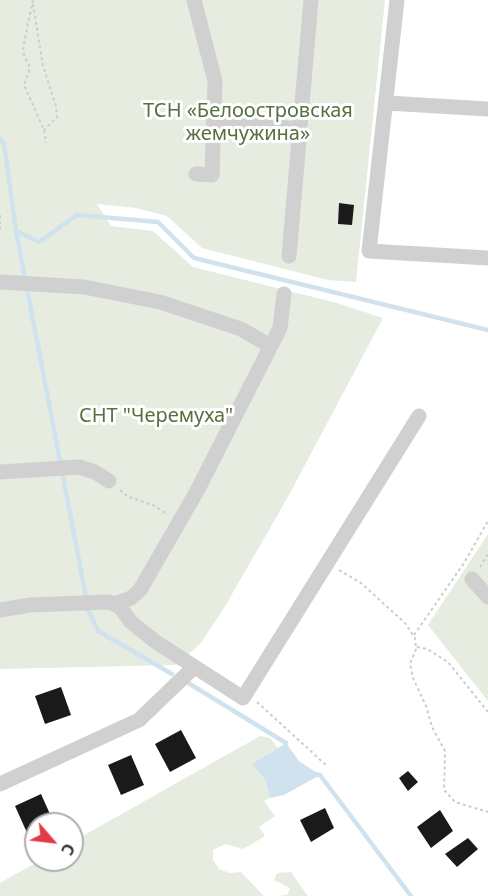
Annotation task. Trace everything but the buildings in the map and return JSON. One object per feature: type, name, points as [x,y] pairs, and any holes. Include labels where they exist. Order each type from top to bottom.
[{"type":"street","points":[[194,0],[215,81],[212,175],[196,174]]},
{"type":"street","points":[[289,256],[311,0]]},
{"type":"street","points":[[397,0],[369,251],[488,258]]},
{"type":"street","points":[[387,103],[488,109]]},
{"type":"street","points":[[214,122],[300,129]]},
{"type":"street","points":[[0,282],[84,287],[160,302],[241,328],[270,346]]},
{"type":"street","points":[[114,604],[131,598],[140,590],[178,524],[280,328],[284,294]]},
{"type":"street","points":[[0,610],[30,605],[99,601],[114,604],[120,607],[131,622],[195,668],[243,698],[419,416]]},
{"type":"street","points":[[0,472],[79,467],[95,472],[109,481]]},
{"type":"street","points":[[472,579],[488,597]]},
{"type":"street","points":[[0,783],[139,720],[190,671]]},
{"type":"path","points":[[33,1],[23,48],[30,68],[24,85],[44,130],[46,142]]},
{"type":"path","points":[[33,1],[43,66],[56,106],[57,117],[44,130]]},
{"type":"path","points":[[0,215],[0,232]]},
{"type":"path","points":[[109,481],[127,496],[163,511],[178,524]]},
{"type":"path","points":[[414,635],[464,563],[488,521]]},
{"type":"path","points":[[329,561],[342,573],[361,583],[405,623],[414,635],[416,646],[410,664],[412,678],[432,727],[445,751],[444,790],[455,802],[488,812]]},
{"type":"path","points":[[416,646],[427,649],[448,662],[488,712]]},
{"type":"path","points":[[246,692],[327,766]]},
{"type":"green space","points":[[0,0],[385,0],[356,282],[328,280],[202,248],[167,216],[136,208],[97,204],[111,226],[153,231],[193,267],[337,303],[383,318],[289,495],[224,608],[201,643],[176,665],[0,669]]},
{"type":"green space","points":[[488,534],[488,701],[428,625]]},
{"type":"green space","points":[[260,736],[270,738],[278,748],[266,755],[265,779],[270,798],[264,801],[275,816],[259,827],[265,836],[243,849],[225,844],[213,850],[213,860],[219,869],[230,873],[241,872],[264,896],[0,896],[0,883],[24,870],[24,872],[84,872],[84,835]]},
{"type":"green space","points":[[291,872],[308,896],[275,896],[287,895],[290,888],[274,880],[277,873]]},
{"type":"water","points":[[286,743],[299,761],[320,775],[284,795],[270,798],[265,779],[252,764]]},
{"type":"waterway","points":[[0,139],[4,144],[16,231],[86,597]]},
{"type":"waterway","points":[[16,231],[39,242],[77,215],[158,222],[194,258],[488,330]]},
{"type":"waterway","points":[[87,607],[98,631],[172,674]]},
{"type":"waterway","points":[[185,681],[286,743],[285,746]]},
{"type":"waterway","points":[[315,774],[320,775],[411,896]]},
{"type":"park label","name":"ТСН «Белоостровская жемчужина»","points":[[248,122]]},
{"type":"park label","name":"СНТ \"Черемуха\"","points":[[156,416]]}]
